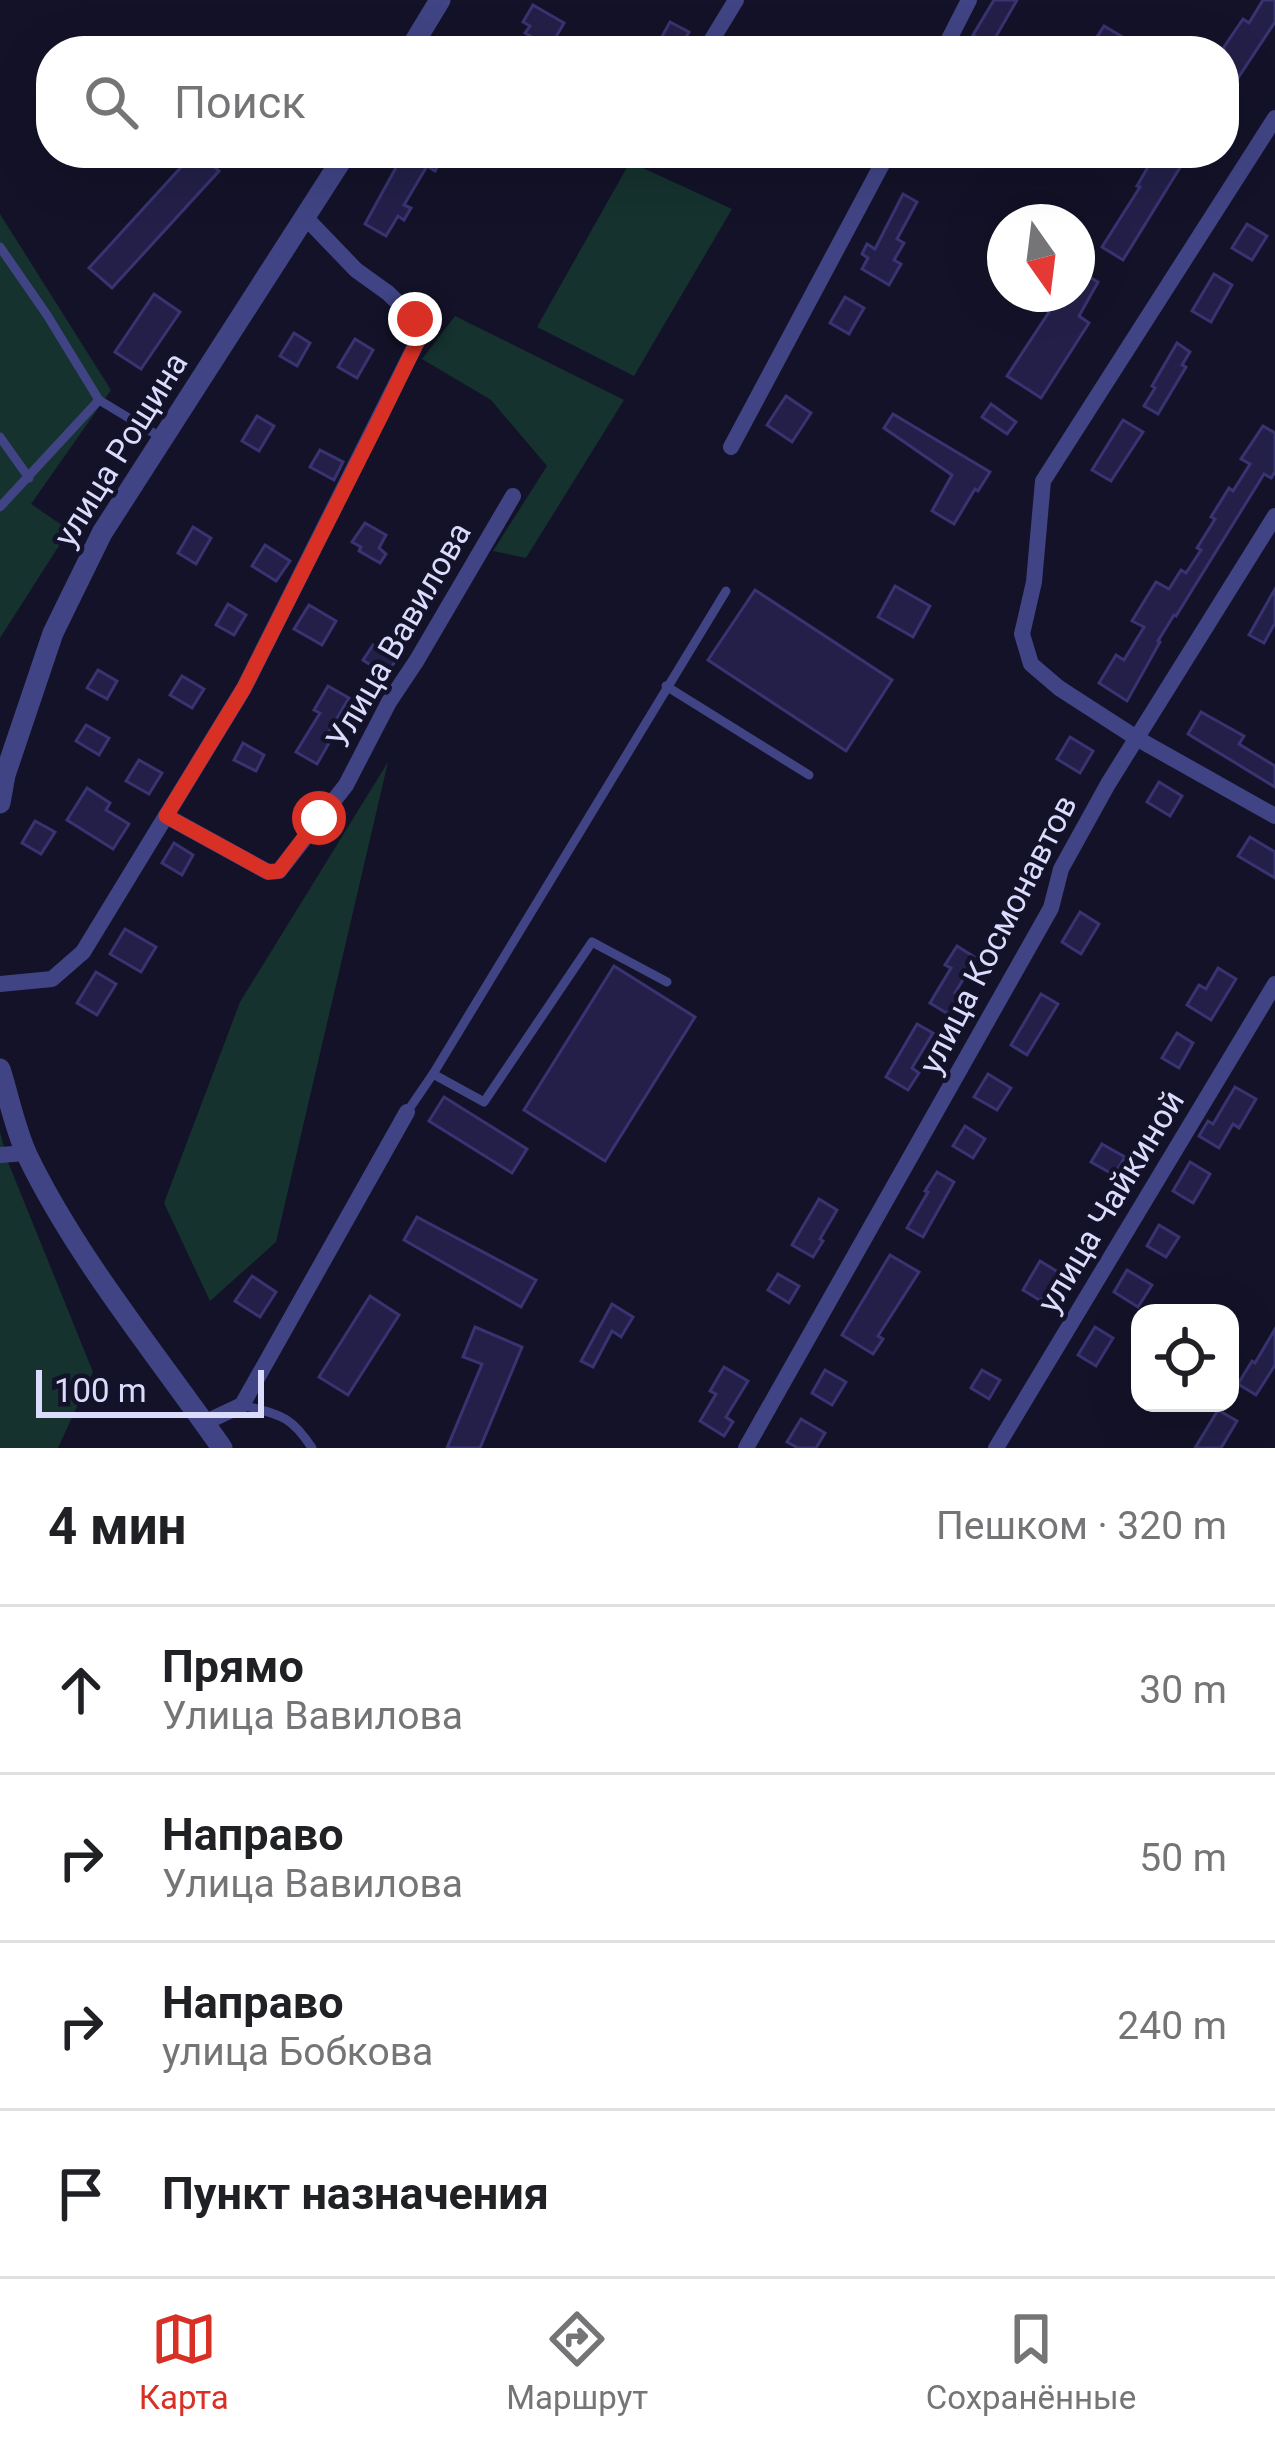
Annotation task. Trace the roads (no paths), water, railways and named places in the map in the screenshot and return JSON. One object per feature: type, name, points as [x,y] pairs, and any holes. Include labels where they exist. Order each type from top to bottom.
[{"type":"street","points":[[418,36],[440,0]]},
{"type":"street","points":[[714,36],[736,0]]},
{"type":"street","points":[[951,36],[969,0]]},
{"type":"street","points":[[1275,118],[1042,482],[1034,582],[1022,634],[1031,664],[1040,673],[1138,739],[1275,816]]},
{"type":"street","name":"улица Рощина","points":[[0,802],[4,775],[53,633],[101,532],[337,168]]},
{"type":"street","points":[[731,447],[880,168]]},
{"type":"street","points":[[0,984],[52,979],[83,952],[244,688],[418,340],[415,319],[356,270],[306,218]]},
{"type":"street","name":"Улица Вавилова","points":[[166,816],[268,872],[279,871],[346,785],[389,702],[513,496]]},
{"type":"street","name":"улица Космонавтов","points":[[746,1448],[1051,908],[1061,869],[1108,784],[1275,516]]},
{"type":"street","name":"улица Чайкиной","points":[[996,1448],[1275,984]]},
{"type":"street","points":[[0,1069],[26,1153],[90,1263],[222,1448]]},
{"type":"street","points":[[204,1423],[242,1405],[406,1112]]},
{"type":"street","points":[[0,1155],[26,1153]]},
{"type":"lane","points":[[0,248],[99,400],[162,438]]},
{"type":"lane","points":[[0,507],[99,400]]},
{"type":"lane","points":[[0,437],[29,478]]},
{"type":"lane","points":[[406,1112],[726,591]]},
{"type":"lane","points":[[666,686],[809,775]]},
{"type":"lane","points":[[433,1074],[484,1102],[592,942],[667,982]]},
{"type":"lane","points":[[242,1405],[286,1417],[312,1448]]}]
